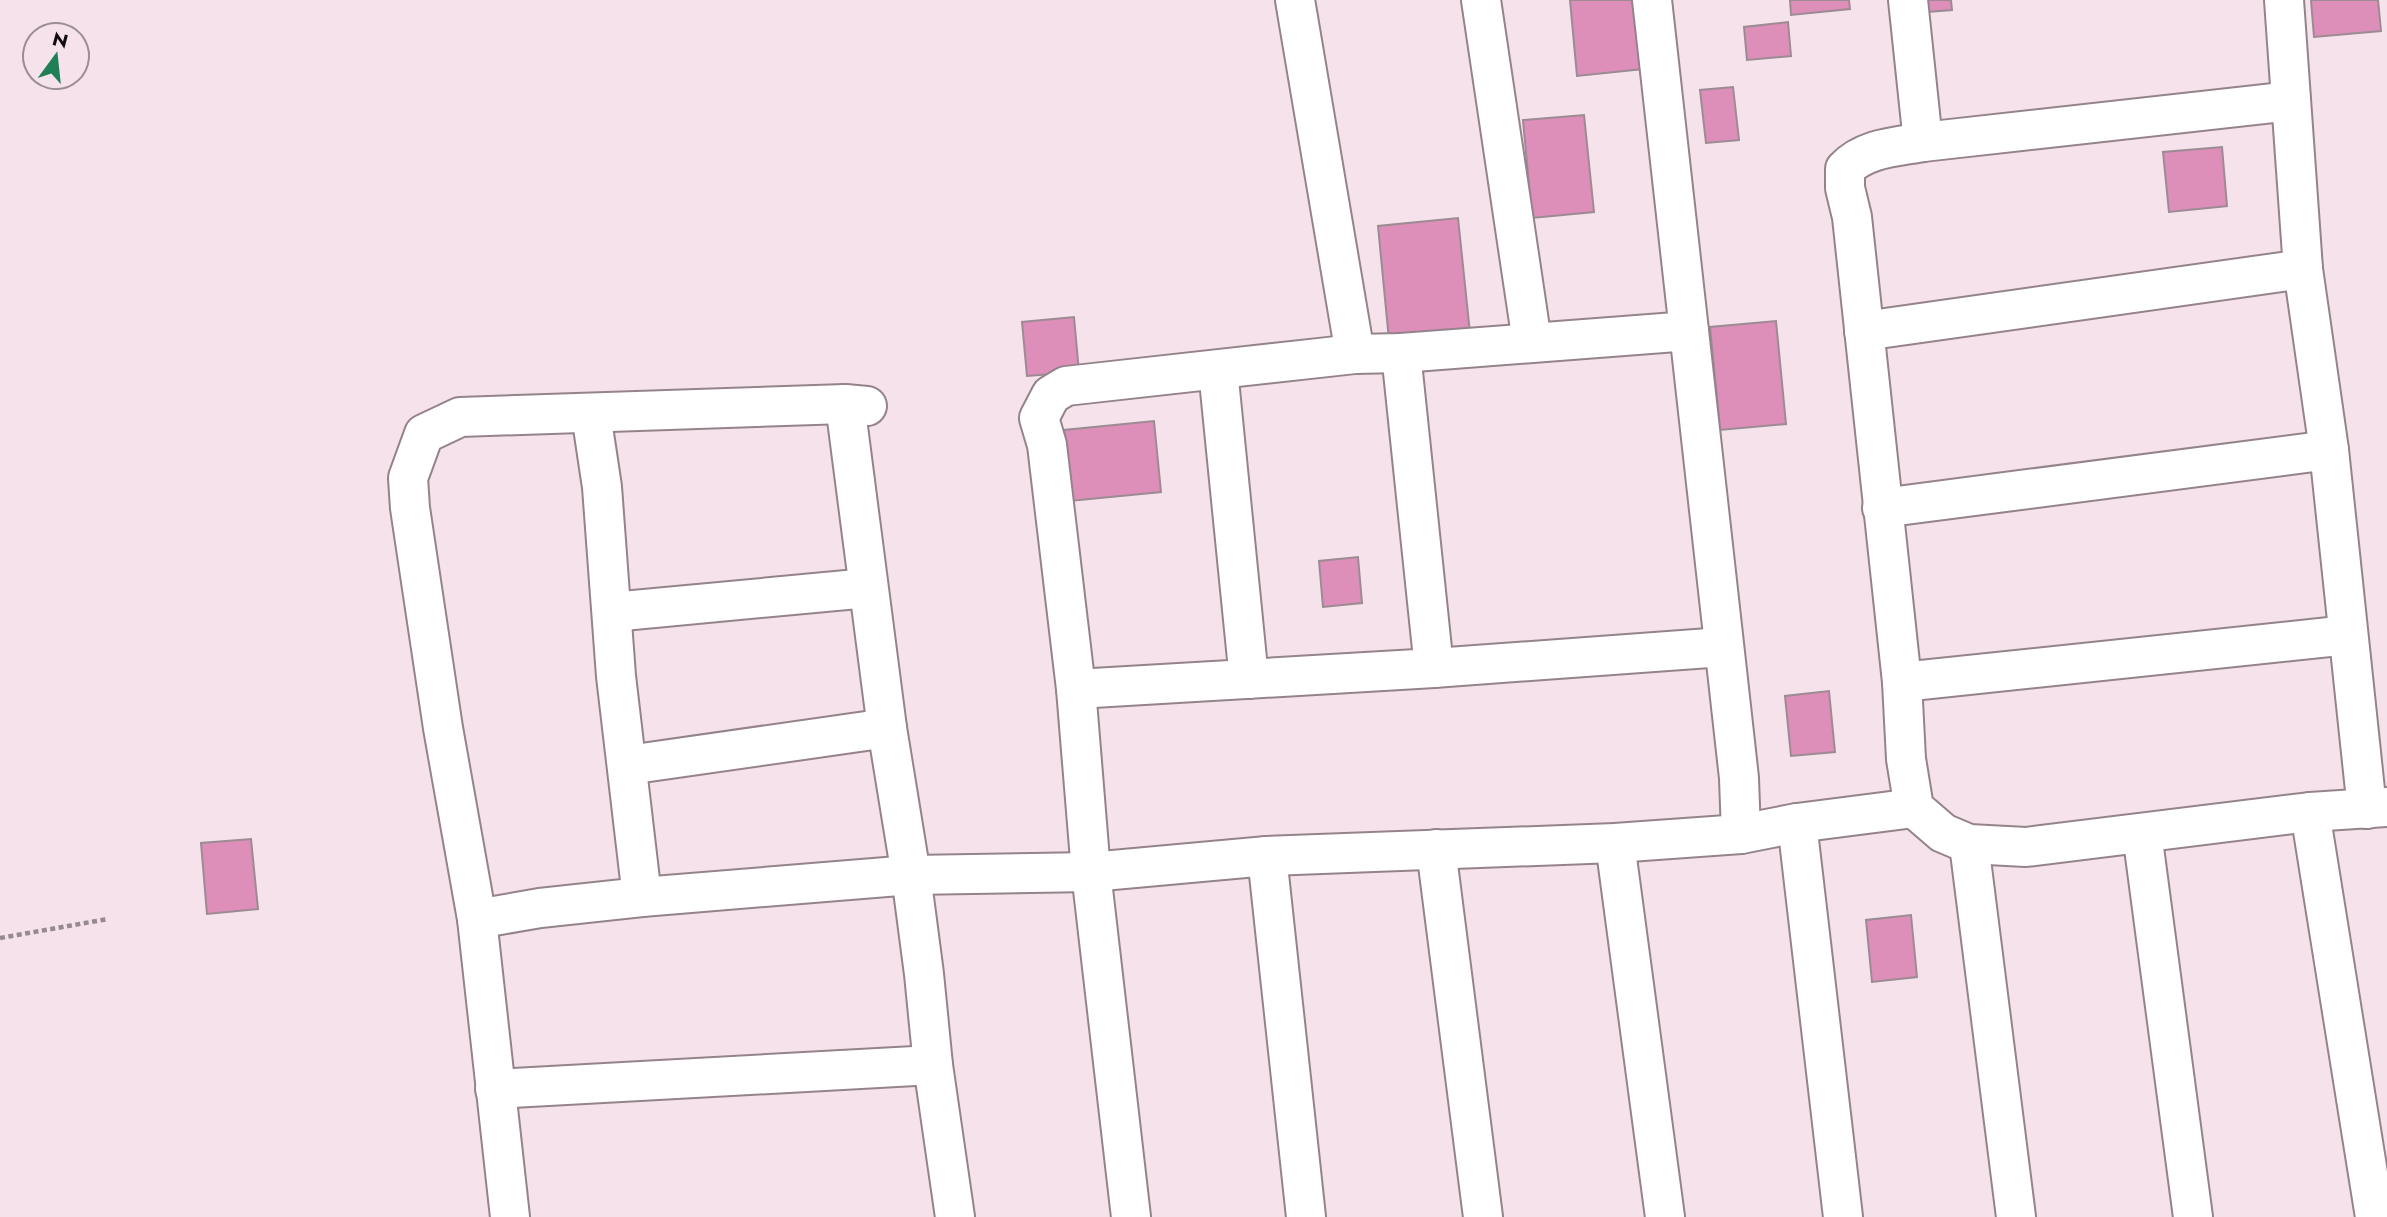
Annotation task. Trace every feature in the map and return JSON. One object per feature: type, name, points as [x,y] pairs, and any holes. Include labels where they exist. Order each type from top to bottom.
[{"type":"street","points":[[1295,0],[1355,354]]},
{"type":"street","points":[[1481,0],[1532,342]]},
{"type":"street","points":[[1652,0],[1739,778],[1741,834]]},
{"type":"street","points":[[1908,0],[1923,142]]},
{"type":"street","points":[[2284,0],[2303,269],[2329,450],[2348,635],[2377,808],[2310,812],[2026,847],[1969,844],[1943,832],[1914,808],[1906,759],[1902,682],[1845,169],[1854,159],[1871,151],[1923,142],[2291,101]]},
{"type":"street","points":[[1864,331],[2303,269]]},
{"type":"street","points":[[1131,1217],[1091,872],[1076,690],[1047,445],[1039,418],[1051,395],[1066,386],[1355,354],[1401,353],[1689,331]]},
{"type":"street","points":[[1401,353],[1434,668]]},
{"type":"street","points":[[1218,370],[1249,679]]},
{"type":"street","points":[[510,1217],[477,919],[443,728],[408,478],[424,434],[460,417],[856,405],[868,588],[911,875],[933,1065],[955,1217]]},
{"type":"street","points":[[591,414],[602,487],[617,676],[642,897]]},
{"type":"street","points":[[1882,508],[2329,450]]},
{"type":"street","points":[[612,612],[868,588]]},
{"type":"street","points":[[1902,682],[2348,635]]},
{"type":"street","points":[[1076,690],[1723,647]]},
{"type":"street","points":[[628,765],[887,728]]},
{"type":"street","points":[[477,919],[540,908],[642,897],[911,875],[1091,872],[1267,856],[1615,842],[1741,834],[1914,808]]},
{"type":"street","points":[[2310,812],[2375,1217]]},
{"type":"street","points":[[1797,824],[1843,1217]]},
{"type":"street","points":[[2142,833],[2193,1217]]},
{"type":"street","points":[[1615,842],[1665,1217]]},
{"type":"street","points":[[1969,844],[2016,1217]]},
{"type":"street","points":[[1436,849],[1483,1217]]},
{"type":"street","points":[[1267,856],[1306,1217]]},
{"type":"street","points":[[495,1089],[933,1065]]},
{"type":"path","points":[[0,938],[108,919]]},
{"type":"building","points":[[1570,0],[1636,0],[1643,69],[1577,76]]},
{"type":"building","points":[[1790,0],[1849,0],[1850,9],[1791,15]]},
{"type":"building","points":[[1914,0],[1951,0],[1952,10],[1915,13]]},
{"type":"building","points":[[2311,0],[2378,0],[2381,31],[2314,37]]},
{"type":"building","points":[[1788,22],[1791,56],[1747,60],[1744,27]]},
{"type":"building","points":[[1733,87],[1739,140],[1706,143],[1700,90]]},
{"type":"building","points":[[1584,115],[1594,212],[1532,218],[1523,120]]},
{"type":"building","points":[[2222,147],[2227,206],[2169,212],[2163,152]]},
{"type":"building","points":[[1458,218],[1470,333],[1389,340],[1378,226]]},
{"type":"building","points":[[1074,317],[1079,372],[1027,376],[1022,322]]},
{"type":"building","points":[[1776,321],[1786,424],[1720,430],[1710,327]]},
{"type":"building","points":[[1154,421],[1161,492],[1070,501],[1064,430]]},
{"type":"building","points":[[1358,557],[1362,603],[1323,607],[1319,561]]},
{"type":"building","points":[[1829,691],[1835,752],[1791,756],[1785,696]]},
{"type":"building","points":[[251,839],[258,909],[207,914],[201,843]]},
{"type":"building","points":[[1911,915],[1917,977],[1872,982],[1866,920]]}]
